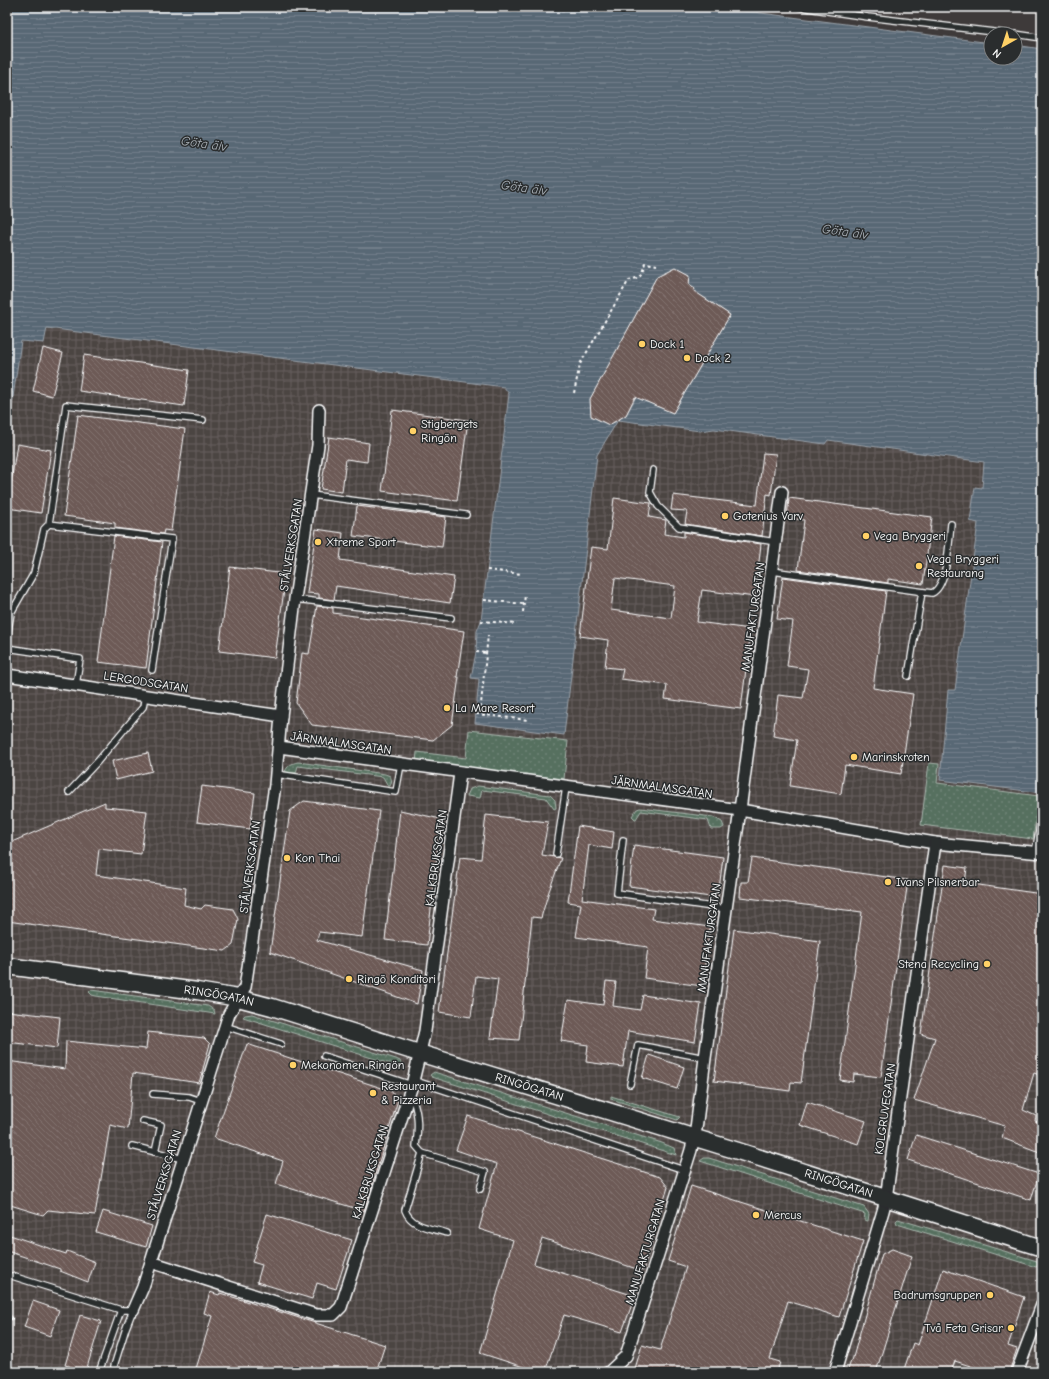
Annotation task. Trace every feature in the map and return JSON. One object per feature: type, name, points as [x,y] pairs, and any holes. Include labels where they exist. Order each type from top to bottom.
[{"type":"street","name":"STÅLVERKSGATAN","points":[[133,1310],[143,1287],[231,1008],[245,987],[250,963],[276,774],[281,716],[295,599],[312,495],[318,445],[319,410]]},
{"type":"street","name":"MANUFAKTURGATAN","points":[[609,1372],[626,1356],[696,1129],[782,492]]},
{"type":"street","name":"LERGODSGATAN","points":[[7,675],[281,716]]},
{"type":"street","name":"JÄRNMALMSGATAN","points":[[279,747],[460,773],[740,810],[935,843],[1038,853]]},
{"type":"street","name":"KALKBRUKSGATAN","points":[[151,1262],[316,1315],[333,1315],[341,1307],[408,1098],[427,1020],[460,773]]},
{"type":"street","name":"KOLGRUVEGATAN","points":[[835,1372],[886,1199],[935,843]]},
{"type":"street","name":"RINGÖGATAN","points":[[7,966],[197,991],[238,998],[300,1015],[419,1054],[738,1151],[1042,1248]]},
{"type":"street","points":[[1017,1372],[1042,1305]]},
{"type":"lane","points":[[800,7],[983,31]]},
{"type":"lane","points":[[1023,35],[1042,38]]},
{"type":"lane","points":[[7,637],[11,613],[34,573],[44,529],[49,524],[66,405],[204,420]]},
{"type":"lane","points":[[653,470],[650,492],[658,506],[679,527],[776,542]]},
{"type":"lane","points":[[312,495],[466,515]]},
{"type":"lane","points":[[49,524],[172,539],[152,670]]},
{"type":"lane","points":[[772,571],[932,593],[936,591],[944,578],[951,524]]},
{"type":"lane","points":[[908,676],[922,592]]},
{"type":"lane","points":[[295,599],[451,618]]},
{"type":"lane","points":[[7,648],[80,659],[76,685]]},
{"type":"lane","points":[[69,792],[98,761],[143,707],[145,695]]},
{"type":"lane","points":[[276,774],[396,792],[401,764]]},
{"type":"lane","points":[[556,854],[566,787]]},
{"type":"lane","points":[[1038,853],[1042,815]]},
{"type":"lane","points":[[623,840],[617,893],[726,909]]},
{"type":"lane","points":[[225,1026],[281,1044]]},
{"type":"lane","points":[[630,1084],[638,1045],[705,1058]]},
{"type":"lane","points":[[324,1056],[412,1082],[684,1170]]},
{"type":"lane","points":[[153,1094],[189,1097],[201,1101]]},
{"type":"lane","points":[[408,1098],[413,1100],[416,1109],[418,1125],[416,1146],[422,1153],[485,1172],[480,1189]]},
{"type":"lane","points":[[143,1121],[162,1125],[155,1152]]},
{"type":"lane","points":[[132,1146],[182,1160]]},
{"type":"lane","points":[[422,1153],[405,1210],[407,1217],[414,1223],[447,1233]]},
{"type":"lane","points":[[12,1276],[121,1310],[133,1310],[114,1366],[114,1372]]},
{"type":"lane","points":[[99,1372],[121,1310]]},
{"type":"path","points":[[574,393],[580,364],[629,280],[636,278],[642,273],[645,263],[657,265]]},
{"type":"path","points":[[487,570],[522,574]]},
{"type":"path","points":[[523,612],[525,595]]},
{"type":"path","points":[[484,600],[524,604]]},
{"type":"path","points":[[481,621],[517,624]]},
{"type":"path","points":[[480,714],[488,636]]},
{"type":"path","points":[[476,652],[486,653]]},
{"type":"path","points":[[476,714],[528,720]]},
{"type":"shaded area","points":[[47,328],[504,387],[509,394],[481,621],[477,631],[472,678],[479,679],[564,734],[597,455],[618,420],[699,431],[714,429],[825,444],[828,440],[984,462],[982,488],[976,487],[971,521],[979,523],[955,690],[948,690],[940,780],[1041,793],[1042,791],[1042,1372],[12,1372],[7,1370],[7,440],[21,341],[44,343]]},
{"type":"green space","points":[[469,730],[568,741],[564,779],[416,762],[417,752],[466,758]]},
{"type":"green space","points":[[298,762],[385,774],[390,776],[391,782],[390,786],[388,786],[383,777],[298,766],[296,773],[285,772],[290,765]]},
{"type":"green space","points":[[929,763],[939,764],[937,783],[1039,796],[1033,839],[921,825]]},
{"type":"green space","points":[[478,786],[550,795],[555,800],[556,808],[554,809],[546,798],[482,790],[480,798],[467,796],[470,789]]},
{"type":"green space","points":[[640,808],[713,817],[722,822],[724,827],[721,829],[711,829],[708,820],[641,811],[635,819],[632,816],[637,809]]},
{"type":"green space","points":[[91,990],[208,1006],[214,1010],[215,1014],[96,996],[89,992]]},
{"type":"green space","points":[[252,1014],[396,1059],[400,1061],[403,1066],[400,1067],[243,1017],[245,1015]]},
{"type":"green space","points":[[434,1072],[662,1143],[674,1148],[676,1155],[432,1077],[430,1075]]},
{"type":"green space","points":[[611,1096],[680,1117],[677,1120],[611,1099]]},
{"type":"green space","points":[[704,1158],[709,1158],[864,1207],[869,1214],[868,1221],[864,1220],[865,1214],[700,1161]]},
{"type":"green space","points":[[898,1219],[1037,1261],[1039,1265],[1036,1267],[897,1224],[896,1221]]},
{"type":"water","name":"Göta älv","points":[[7,7],[715,7],[983,42],[983,66],[1023,66],[1023,46],[1042,49],[1042,793],[940,780],[948,690],[955,690],[978,523],[970,521],[975,487],[982,488],[984,462],[828,440],[825,444],[714,429],[700,431],[618,420],[597,455],[564,735],[475,723],[479,679],[471,678],[476,652],[477,631],[481,621],[509,394],[504,387],[47,328],[44,343],[21,341],[7,440]],"holes":[[[689,285],[695,289],[626,415],[609,425],[591,416]],[[703,297],[730,315],[673,413],[645,401]]]},
{"type":"building","points":[[675,267],[690,275],[689,285],[695,289],[694,291],[730,315],[673,413],[635,397],[626,415],[609,425],[591,416],[590,399],[657,276]]},
{"type":"building","points":[[43,348],[63,353],[52,396],[33,391]]},
{"type":"building","points":[[84,355],[189,370],[184,406],[79,391]]},
{"type":"building","points":[[392,410],[468,420],[457,501],[382,491]]},
{"type":"building","points":[[78,415],[185,429],[171,531],[164,530],[163,534],[115,528],[115,523],[64,516]]},
{"type":"building","points":[[329,437],[369,443],[367,462],[346,459],[342,492],[321,489]]},
{"type":"building","points":[[17,444],[51,450],[41,513],[7,508]]},
{"type":"building","name":"Gotenius Varv","points":[[763,453],[776,454],[771,495],[767,494],[762,536],[685,524],[687,511],[671,510],[673,495],[757,505]]},
{"type":"building","points":[[614,498],[651,503],[649,517],[666,520],[664,534],[684,537],[684,532],[761,544],[755,597],[702,590],[697,622],[751,629],[741,709],[665,699],[667,685],[621,679],[623,669],[605,667],[608,640],[580,636],[591,547],[608,549]],"holes":[[[615,578],[675,586],[671,618],[611,610]]]},
{"type":"building","name":"Vega Bryggeri","points":[[789,498],[932,517],[923,584],[888,579],[888,583],[798,570],[804,520],[787,518]]},
{"type":"building","points":[[357,506],[446,517],[442,547],[353,536]]},
{"type":"building","points":[[316,529],[343,533],[340,560],[454,577],[450,603],[336,586],[334,600],[319,598],[319,594],[307,593]]},
{"type":"building","points":[[114,536],[162,542],[146,668],[98,662]]},
{"type":"building","points":[[230,567],[286,574],[275,658],[219,651]]},
{"type":"building","points":[[783,577],[886,591],[873,688],[913,694],[901,774],[845,765],[841,794],[790,786],[797,740],[773,736],[778,695],[803,698],[808,669],[787,666],[793,621],[777,619]]},
{"type":"building","points":[[317,606],[333,608],[333,613],[464,631],[452,725],[433,740],[312,725],[296,703],[302,653],[309,654]]},
{"type":"building","points":[[148,753],[152,771],[116,780],[112,761]]},
{"type":"building","points":[[202,786],[255,793],[250,829],[197,822]]},
{"type":"building","points":[[304,801],[379,811],[362,937],[319,932],[317,940],[423,970],[417,1004],[270,952],[290,811]]},
{"type":"building","points":[[105,802],[105,807],[147,811],[141,854],[99,849],[96,875],[186,888],[184,905],[201,909],[205,905],[233,909],[238,919],[233,945],[225,951],[7,921],[7,844]]},
{"type":"building","points":[[400,810],[441,819],[427,945],[385,940]]},
{"type":"building","points":[[486,815],[548,822],[542,855],[561,858],[541,918],[532,917],[519,1040],[490,1038],[498,979],[476,976],[471,1017],[439,1012],[460,857],[481,859]]},
{"type":"building","points":[[578,826],[614,832],[612,849],[589,845],[582,899],[654,909],[652,919],[710,927],[702,986],[644,978],[648,947],[576,937],[581,904],[568,902]]},
{"type":"building","points":[[634,845],[723,857],[718,898],[629,886]]},
{"type":"building","points":[[752,858],[908,880],[881,1077],[854,1074],[853,1082],[840,1080],[862,912],[740,897],[741,882],[748,882]]},
{"type":"building","name":"Stena Recycling","points":[[945,865],[967,868],[965,883],[1042,894],[1042,1076],[1034,1073],[1023,1110],[1036,1116],[1035,1121],[1042,1123],[1042,1153],[1002,1138],[1005,1126],[914,1100],[935,1038],[921,1034]]},
{"type":"building","points":[[734,929],[820,941],[801,1083],[791,1082],[790,1091],[714,1081]]},
{"type":"building","points":[[606,981],[616,982],[613,1006],[640,1010],[643,995],[701,1004],[695,1042],[628,1031],[623,1067],[586,1062],[588,1045],[561,1041],[568,1000],[603,1005]]},
{"type":"building","points":[[7,1011],[60,1017],[57,1048],[7,1042]]},
{"type":"building","points":[[148,1032],[204,1038],[210,1044],[199,1083],[133,1073],[128,1129],[110,1125],[95,1215],[48,1210],[43,1215],[7,1204],[7,1061],[65,1069],[66,1041],[146,1049]]},
{"type":"building","points":[[247,1044],[391,1091],[398,1100],[364,1211],[276,1184],[283,1161],[214,1138]]},
{"type":"building","points":[[649,1055],[684,1067],[677,1089],[642,1078]]},
{"type":"building","points":[[807,1102],[866,1121],[858,1144],[800,1125]]},
{"type":"building","points":[[468,1116],[660,1177],[668,1187],[643,1271],[542,1238],[534,1264],[635,1296],[622,1332],[564,1315],[545,1372],[539,1372],[480,1353],[513,1240],[479,1229],[497,1164],[456,1150]]},
{"type":"building","points":[[916,1135],[1039,1174],[1031,1200],[908,1160]]},
{"type":"building","points":[[691,1186],[863,1241],[839,1317],[788,1301],[770,1359],[780,1362],[777,1372],[634,1372],[642,1345],[660,1350],[686,1267],[668,1261]]},
{"type":"building","points":[[103,1211],[152,1226],[146,1247],[96,1232]]},
{"type":"building","points":[[267,1214],[352,1240],[336,1289],[317,1283],[312,1299],[257,1282],[262,1265],[252,1262]]},
{"type":"building","points":[[7,1234],[66,1254],[67,1251],[95,1262],[88,1282],[60,1271],[60,1269],[7,1251]]},
{"type":"building","points":[[892,1249],[912,1256],[876,1372],[847,1372],[852,1361],[882,1254]]},
{"type":"building","points":[[943,1269],[1024,1297],[1008,1346],[1017,1349],[1009,1372],[988,1372],[955,1361],[951,1372],[903,1372],[913,1343],[918,1345]]},
{"type":"building","points":[[210,1292],[219,1295],[220,1293],[385,1345],[376,1372],[195,1372],[212,1316],[204,1313]]},
{"type":"building","points":[[33,1301],[59,1310],[50,1336],[24,1327]]},
{"type":"building","points":[[80,1315],[101,1321],[86,1371],[65,1365]]},
{"type":"railway","points":[[7,1316],[11,1318]]},
{"type":"place","name":"Dock 1","points":[[642,344]]},
{"type":"place","name":"Dock 2","points":[[687,358]]},
{"type":"place","name":"Stigbergets Ringön","points":[[413,431]]},
{"type":"place","name":"Gotenius Varv","points":[[725,516]]},
{"type":"place","name":"Vega Bryggeri","points":[[866,536]]},
{"type":"place","name":"Xtreme Sport","points":[[318,542]]},
{"type":"place","name":"Vega Bryggeri Restaurang","points":[[919,566]]},
{"type":"place","name":"La Mare Resort","points":[[447,708]]},
{"type":"place","name":"Marinskroten","points":[[854,757]]},
{"type":"place","name":"Kon Thai","points":[[287,858]]},
{"type":"place","name":"Ivans Pilsnerbar","points":[[888,882]]},
{"type":"place","name":"Stena Recycling","points":[[987,964]]},
{"type":"place","name":"Ringö Konditori","points":[[349,979]]},
{"type":"place","name":"Mekonomen Ringön","points":[[293,1065]]},
{"type":"place","name":"Restaurant & Pizzeria","points":[[373,1093]]},
{"type":"place","name":"Mercus","points":[[756,1215]]},
{"type":"place","name":"Badrumsgruppen","points":[[990,1295]]},
{"type":"place","name":"Två Feta Grisar","points":[[1011,1328]]}]
